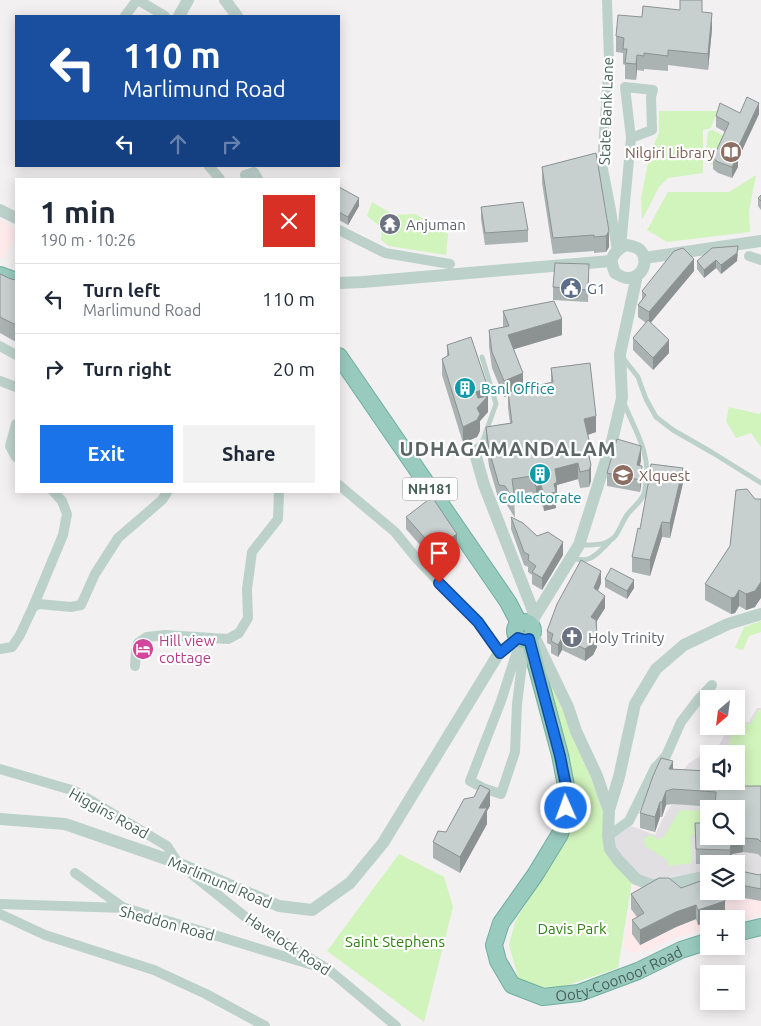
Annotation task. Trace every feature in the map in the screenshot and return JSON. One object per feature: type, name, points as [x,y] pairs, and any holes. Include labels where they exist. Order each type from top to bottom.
[{"type":"highway","points":[[0,275],[15,280]]},
{"type":"highway","name":"Ooty-Coonoor Road","points":[[340,357],[508,602],[526,632],[560,756],[568,796],[565,819],[560,834],[535,875],[501,923],[494,945],[498,962],[512,985],[543,997],[578,993],[638,971],[681,950],[700,944]]},
{"type":"highway","points":[[745,931],[761,927]]},
{"type":"street","points":[[125,15],[138,0],[163,15]]},
{"type":"street","points":[[180,15],[188,0]]},
{"type":"street","points":[[225,0],[236,15]]},
{"type":"street","name":"State Bank Lane","points":[[607,0],[609,60],[602,164],[611,210],[616,253]]},
{"type":"street","points":[[340,283],[363,282],[616,253],[628,245],[638,248],[644,258],[645,263],[642,272],[635,277],[625,279],[616,273],[616,253],[632,138],[625,87],[653,90],[651,97],[652,130],[632,138]]},
{"type":"street","points":[[210,167],[219,178]]},
{"type":"street","points":[[245,175],[254,172],[257,178]]},
{"type":"street","points":[[0,210],[15,218]]},
{"type":"street","points":[[340,230],[385,253],[450,264]]},
{"type":"street","points":[[644,258],[761,241]]},
{"type":"street","points":[[749,256],[761,260]]},
{"type":"street","name":"Marlimund Road","points":[[0,819],[66,824],[178,864],[278,906],[312,910],[350,883],[383,843],[500,653],[526,632],[579,545],[612,441],[622,398],[620,354],[636,280],[635,277]]},
{"type":"street","points":[[0,346],[15,354]]},
{"type":"street","points":[[0,381],[15,388]]},
{"type":"street","points":[[15,428],[10,446],[15,454]]},
{"type":"street","points":[[474,450],[526,632],[568,707],[609,810]]},
{"type":"street","points":[[340,486],[395,532],[417,559],[478,622],[500,653]]},
{"type":"street","points":[[0,649],[12,647],[20,635],[63,535],[67,514],[62,501],[55,493]]},
{"type":"street","points":[[33,607],[39,604],[72,608],[81,604],[95,574],[118,538],[162,500],[167,493]]},
{"type":"street","points":[[136,666],[138,643],[147,637],[165,635],[228,639],[239,633],[248,618],[247,589],[252,552],[278,518],[279,493]]},
{"type":"street","points":[[700,878],[670,884],[652,885],[636,879],[610,849],[608,836],[609,810],[619,777],[635,704],[656,669],[684,645],[728,624],[761,614]]},
{"type":"street","points":[[526,632],[517,704],[515,752],[501,794],[482,788],[470,781],[526,632]]},
{"type":"street","points":[[608,836],[629,822],[655,768],[666,756],[681,722],[712,686]]},
{"type":"street","name":"Higgins Road","points":[[0,770],[75,791],[167,846],[178,864]]},
{"type":"street","name":"Havelock Road","points":[[178,864],[254,923],[329,970],[396,1026]]},
{"type":"street","points":[[75,873],[125,908]]},
{"type":"street","name":"Sheddon Road","points":[[0,904],[125,908],[329,970]]},
{"type":"street","points":[[0,914],[45,935],[154,970],[206,994],[265,1026]]},
{"type":"lane","points":[[620,354],[638,378],[646,399],[656,417],[673,430],[761,483]]},
{"type":"lane","points":[[474,450],[483,440],[496,404],[482,357]]},
{"type":"lane","points":[[572,558],[582,561],[595,556],[615,536],[627,515],[644,496],[647,476],[646,459],[641,441],[622,398]]},
{"type":"lane","points":[[579,545],[600,544],[611,540]]},
{"type":"shaded area","points":[[0,219],[15,229],[15,238],[4,259],[0,258]]},
{"type":"shaded area","points":[[757,708],[761,708],[761,877],[745,873],[745,855],[700,855],[700,872],[651,880],[636,872],[618,855],[613,838],[631,826],[655,835],[673,802],[680,774],[689,763],[700,756],[700,790],[745,790],[745,745],[719,745],[724,735],[745,735],[745,722],[749,722]]},
{"type":"shaded area","points":[[761,882],[761,916],[745,919],[745,910],[700,910],[700,930],[671,939],[649,950],[629,953],[624,945],[635,883],[700,890],[700,900],[745,900],[745,888]]},
{"type":"green space","points":[[659,111],[717,111],[711,128],[703,130],[703,173],[668,178],[659,187],[642,220],[641,198],[650,153],[659,133]]},
{"type":"green space","points":[[713,130],[724,136],[712,165],[705,161],[708,131]]},
{"type":"green space","points":[[756,175],[749,211],[750,232],[667,242],[647,230],[668,192],[729,192]]},
{"type":"green space","points":[[372,202],[394,215],[415,214],[448,234],[446,255],[389,246],[381,240],[382,228],[367,216]]},
{"type":"green space","points":[[729,407],[759,414],[761,412],[761,447],[751,433],[736,438],[726,421]]},
{"type":"green space","points":[[761,621],[761,632],[749,636],[743,650],[735,648],[744,627]]},
{"type":"green space","name":"Davis Park","points":[[547,680],[553,688],[605,810],[602,831],[632,881],[618,968],[556,989],[520,984],[509,945],[515,922],[571,827],[575,799]]},
{"type":"green space","points":[[758,710],[761,710],[761,797],[735,794],[735,790],[745,790],[745,745],[729,745],[731,735],[745,735],[745,724],[751,724]]},
{"type":"green space","points":[[680,810],[700,811],[700,834],[691,835],[692,863],[669,866],[667,860],[645,846],[644,838],[651,835],[657,839],[663,838]]},
{"type":"green space","name":"Saint Stephens","points":[[399,854],[444,877],[453,907],[424,1022],[327,951]]},
{"type":"building","points":[[680,0],[702,0],[702,12],[712,13],[708,54],[668,50],[668,56],[644,53],[644,56],[637,55],[636,64],[625,63],[627,49],[623,49],[624,38],[616,36],[618,15],[642,17],[643,6],[680,10]]},
{"type":"building","points":[[747,97],[759,103],[735,154],[738,155],[732,167],[713,158],[729,123],[716,116],[720,103],[740,113]]},
{"type":"building","points":[[596,153],[609,231],[606,236],[553,238],[542,167]]},
{"type":"building","points":[[340,188],[359,198],[348,217],[340,213]]},
{"type":"building","points":[[523,202],[528,230],[485,233],[481,207]]},
{"type":"building","points":[[738,246],[737,253],[721,265],[716,260],[704,270],[697,261],[712,248]]},
{"type":"building","points":[[683,248],[694,259],[649,312],[638,305],[646,295],[642,291],[674,251]]},
{"type":"building","points":[[555,263],[589,264],[588,290],[553,287]]},
{"type":"building","points":[[0,274],[15,280],[15,324],[0,317]]},
{"type":"building","points":[[554,301],[562,319],[508,335],[523,373],[504,381],[492,352],[489,330],[509,326],[503,311]]},
{"type":"building","points":[[648,320],[669,340],[653,358],[633,338]]},
{"type":"building","name":"Bsnl Office","points":[[471,337],[487,385],[482,390],[476,392],[478,398],[488,396],[477,408],[480,414],[477,420],[463,427],[442,359],[449,355],[447,345]]},
{"type":"building","points":[[590,363],[596,416],[584,419],[589,440],[586,443],[591,465],[589,470],[580,472],[578,463],[555,469],[557,482],[554,484],[556,492],[544,495],[541,485],[536,487],[532,476],[512,479],[515,502],[505,486],[499,485],[489,450],[486,427],[512,423],[508,392],[553,382],[551,368]]},
{"type":"building","points":[[617,439],[641,446],[637,465],[642,466],[640,480],[607,473]]},
{"type":"building","points":[[651,464],[683,468],[670,523],[662,522],[650,560],[632,557],[638,528],[640,529]]},
{"type":"building","points":[[747,489],[755,499],[761,499],[761,582],[755,591],[746,594],[739,590],[735,597],[731,598],[705,584],[730,546],[736,490]]},
{"type":"building","points":[[432,497],[457,534],[434,548],[406,517]]},
{"type":"building","points":[[511,517],[523,523],[537,536],[548,532],[563,542],[542,578],[532,572],[536,566],[528,560],[529,555],[524,552]]},
{"type":"building","points":[[581,560],[601,571],[594,588],[605,596],[591,617],[596,620],[597,635],[593,643],[585,649],[562,638],[558,645],[551,641],[553,634],[547,631],[557,604]]},
{"type":"building","points":[[611,568],[634,580],[627,591],[605,579]]},
{"type":"building","points":[[661,758],[673,761],[669,769],[700,771],[700,790],[745,790],[745,786],[761,786],[761,842],[758,839],[745,838],[745,800],[716,800],[716,792],[673,789],[666,791],[655,817],[640,813]]},
{"type":"building","points":[[480,785],[490,790],[479,808],[487,808],[460,857],[433,842],[438,831],[446,832],[464,799],[474,797]]},
{"type":"building","points":[[695,823],[700,823],[700,845],[731,845],[730,850],[696,849]]},
{"type":"building","points":[[745,872],[761,874],[761,889],[745,886]]},
{"type":"building","points":[[659,878],[669,878],[681,888],[700,881],[700,900],[725,901],[698,910],[696,905],[676,912],[640,930],[632,920],[644,913],[631,894]]},
{"type":"place","name":"Nilgiri Library","points":[[731,152]]},
{"type":"place","name":"Anjuman","points":[[390,224]]},
{"type":"place","name":"G1","points":[[571,288]]},
{"type":"place","name":"Bsnl Office","points":[[465,388]]},
{"type":"place","name":"Collectorate","points":[[540,474]]},
{"type":"place","name":"Xlquest","points":[[623,475]]},
{"type":"place","name":"Holy Trinity","points":[[572,637]]},
{"type":"place","name":"Hill view cottage","points":[[143,649]]},
{"type":"district","name":"UDHAGAMANDALAM","points":[[508,448]]},
{"type":"route","points":[[439,583],[478,622],[500,653],[518,638],[529,639],[560,756],[568,796],[566,808]]}]
